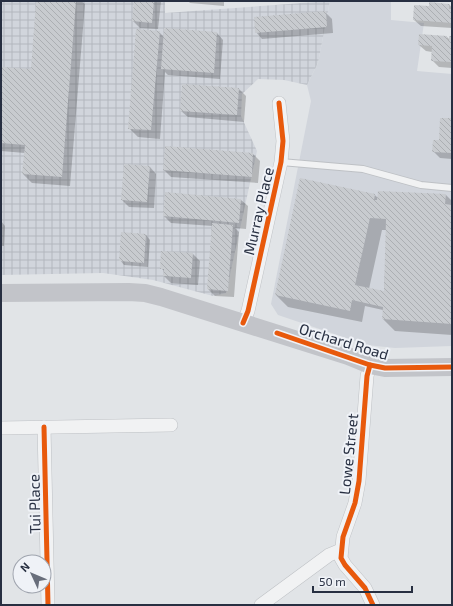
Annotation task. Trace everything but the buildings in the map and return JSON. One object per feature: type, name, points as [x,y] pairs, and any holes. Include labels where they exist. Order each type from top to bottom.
[{"type":"main road","name":"Orchard Road","points":[[1,293],[145,293],[243,322],[348,356],[370,365],[385,368],[452,367]]},
{"type":"street","name":"Murray Place","points":[[243,322],[248,311],[281,162],[283,141],[279,103]]},
{"type":"street","name":"Lowe Street","points":[[341,550],[343,537],[355,503],[359,482],[367,376],[370,365]]},
{"type":"street","points":[[1,428],[171,425]]},
{"type":"street","name":"Tui Place","points":[[44,427],[48,605]]},
{"type":"street","points":[[264,604],[329,555],[341,550],[341,558],[365,588],[373,605]]},
{"type":"lane","points":[[281,162],[363,169],[421,184],[452,188]]},
{"type":"shaded area","points":[[1,1],[165,1],[165,13],[330,1],[318,63],[307,85],[284,80],[258,79],[242,94],[241,116],[257,151],[226,293],[213,296],[153,280],[103,273],[1,275]]},
{"type":"shaded area","points":[[330,1],[391,1],[391,20],[424,23],[417,71],[452,74],[452,346],[395,348],[367,345],[278,315],[271,304],[311,101],[307,85],[318,63]]},
{"type":"cycle path","points":[[243,323],[248,311],[281,162],[283,141],[279,103]]},
{"type":"cycle path","points":[[277,333],[370,365],[385,368],[452,367]]},
{"type":"cycle path","points":[[370,365],[367,376],[359,481],[355,503],[343,537],[341,558],[345,565],[365,588],[373,605]]},
{"type":"cycle path","points":[[44,427],[48,605]]}]
